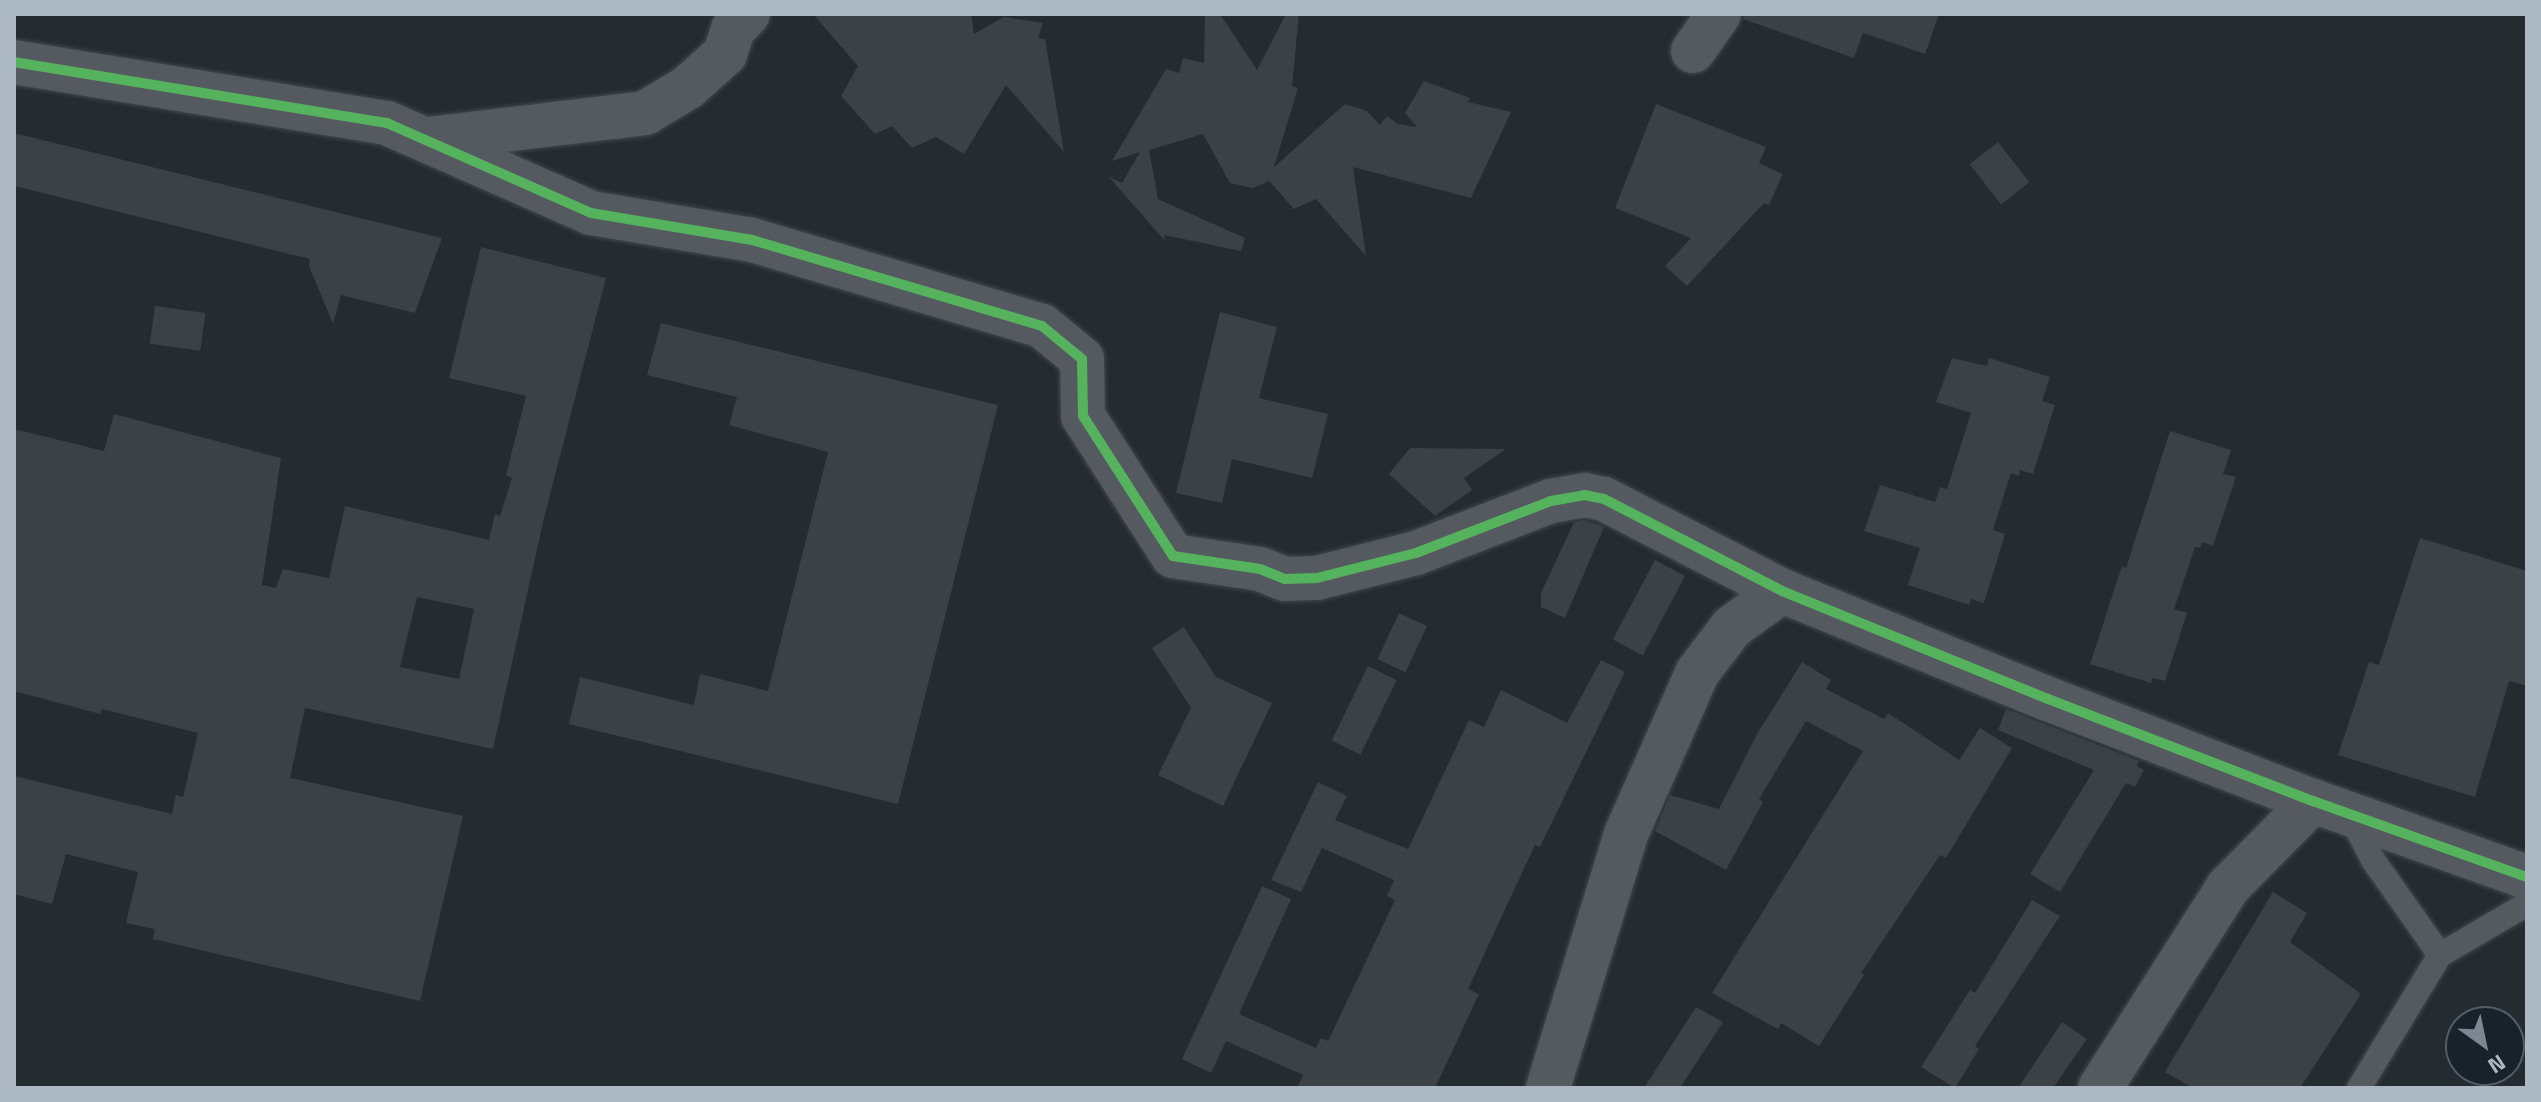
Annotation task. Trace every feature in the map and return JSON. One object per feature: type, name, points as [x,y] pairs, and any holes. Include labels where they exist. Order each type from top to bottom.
[{"type":"street","points":[[426,139],[645,113],[687,88],[725,54],[733,29],[748,14]]},
{"type":"street","points":[[1693,51],[1719,14]]},
{"type":"street","points":[[14,62],[387,123],[591,213],[752,240],[1042,326],[1082,359],[1083,416],[1173,556],[1260,569],[1285,579],[1317,578],[1416,553],[1551,501],[1584,495],[1626,510],[1782,591],[2048,699],[2331,807],[2527,877]]},
{"type":"street","points":[[1548,1088],[1627,832],[1697,673],[1732,627],[1782,591]]},
{"type":"street","points":[[2100,1088],[2228,887],[2331,807]]},
{"type":"lane","points":[[2331,807],[2440,955]]},
{"type":"lane","points":[[2359,1088],[2440,955],[2527,904]]},
{"type":"building","points":[[813,14],[971,14],[974,34],[1004,17],[1043,23],[1038,38],[1045,39],[1064,152],[1006,85],[964,154],[936,137],[912,148],[892,126],[875,134],[841,96],[858,66]]},
{"type":"building","points":[[1205,14],[1220,14],[1257,70],[1286,14],[1299,14],[1292,86],[1298,88],[1274,167],[1345,104],[1367,111],[1380,125],[1387,116],[1398,124],[1417,127],[1405,113],[1424,81],[1470,98],[1468,102],[1511,112],[1471,198],[1353,167],[1366,256],[1316,199],[1294,209],[1269,181],[1253,188],[1230,183],[1203,134],[1149,150],[1158,199],[1245,238],[1241,251],[1164,235],[1165,241],[1109,177],[1122,183],[1140,152],[1112,161],[1166,69],[1179,73],[1183,58],[1204,63]]},
{"type":"building","points":[[1744,14],[1939,14],[1925,54],[1863,33],[1854,58],[1743,19]]},
{"type":"building","points":[[1656,104],[1766,147],[1759,163],[1783,174],[1769,205],[1764,203],[1687,286],[1665,266],[1691,238],[1615,208]]},
{"type":"building","points":[[14,133],[442,238],[415,313],[341,295],[333,324],[309,266],[310,259],[14,186]]},
{"type":"building","points":[[1998,142],[2029,182],[2001,204],[1970,164]]},
{"type":"building","points":[[481,247],[606,278],[544,518],[493,749],[305,708],[290,778],[463,816],[420,1001],[153,939],[155,929],[126,923],[138,872],[66,854],[52,904],[14,894],[14,776],[172,814],[176,795],[183,797],[198,733],[102,709],[100,714],[14,691],[14,429],[104,451],[114,414],[281,458],[262,585],[276,588],[283,569],[329,578],[345,506],[489,540],[495,514],[500,516],[512,478],[506,475],[526,396],[449,378]],"holes":[[[417,597],[474,609],[459,679],[400,667]]]},
{"type":"building","points":[[155,306],[206,313],[200,351],[150,344]]},
{"type":"building","points":[[1220,312],[1277,327],[1259,398],[1328,414],[1312,478],[1232,459],[1222,503],[1176,493]]},
{"type":"building","points":[[661,323],[998,405],[898,804],[569,724],[580,677],[694,705],[700,674],[768,691],[828,452],[729,425],[737,397],[647,375]]},
{"type":"building","points":[[1952,358],[1987,366],[1989,358],[2050,377],[2042,401],[2055,405],[2033,474],[2020,470],[2019,476],[2011,473],[1993,530],[2005,534],[1984,603],[1971,599],[1969,605],[1908,585],[1920,548],[1864,531],[1880,485],[1935,502],[1940,487],[1947,489],[1971,413],[1936,402]]},
{"type":"building","points":[[2170,431],[2231,450],[2223,474],[2236,477],[2213,546],[2202,542],[2200,548],[2195,547],[2174,609],[2187,613],[2165,681],[2153,678],[2151,683],[2090,664],[2122,566],[2126,568]]},
{"type":"building","points":[[1410,448],[1506,449],[1464,478],[1472,490],[1435,516],[1389,474]]},
{"type":"building","points":[[1584,520],[1604,527],[1565,618],[1541,607],[1541,593],[1574,522]]},
{"type":"building","points":[[2420,538],[2527,571],[2527,686],[2509,681],[2475,797],[2338,755],[2369,662],[2379,665]]},
{"type":"building","points":[[1655,560],[1685,576],[1643,655],[1613,639]]},
{"type":"building","points":[[1399,613],[1427,626],[1406,672],[1377,659]]},
{"type":"building","points":[[1184,627],[1216,677],[1272,703],[1223,806],[1158,775],[1191,708],[1152,648]]},
{"type":"building","points":[[1601,660],[1625,672],[1540,847],[1535,845],[1468,989],[1479,994],[1435,1088],[1297,1088],[1303,1075],[1226,1041],[1211,1073],[1182,1059],[1262,886],[1291,899],[1239,1014],[1316,1048],[1321,1038],[1328,1041],[1395,900],[1387,896],[1394,880],[1322,848],[1301,892],[1271,880],[1318,782],[1347,796],[1335,820],[1408,849],[1469,720],[1484,727],[1501,690],[1567,723]]},
{"type":"building","points":[[1802,662],[1831,680],[1826,689],[1884,719],[1888,713],[1959,760],[1980,728],[2012,748],[1946,858],[1940,855],[1861,973],[1864,975],[1819,1046],[1781,1023],[1778,1029],[1712,993],[1863,751],[1806,721],[1759,799],[1763,802],[1726,870],[1655,831],[1670,795],[1719,809],[1757,734]]},
{"type":"building","points":[[1368,666],[1397,680],[1360,755],[1332,741]]},
{"type":"building","points":[[2006,709],[2139,761],[2137,766],[2144,770],[2135,787],[2126,783],[2060,892],[2030,874],[2094,770],[1998,730]]},
{"type":"building","points":[[2273,892],[2307,913],[2290,942],[2361,994],[2300,1088],[2193,1088],[2165,1072]]},
{"type":"building","points":[[2032,900],[2060,916],[1975,1046],[1979,1049],[1955,1088],[1921,1067],[1970,990],[1975,993]]},
{"type":"building","points":[[1696,1007],[1723,1022],[1680,1088],[1644,1088]]},
{"type":"building","points":[[2062,1022],[2087,1039],[2053,1088],[2018,1088]]},
{"type":"cycle path","points":[[14,62],[387,123],[591,213],[752,240],[1042,326],[1082,359],[1083,416],[1173,556],[1260,569],[1285,579],[1317,578],[1416,553],[1551,501],[1584,495],[1604,499],[1782,591],[2048,699],[2313,801],[2527,877]]}]
